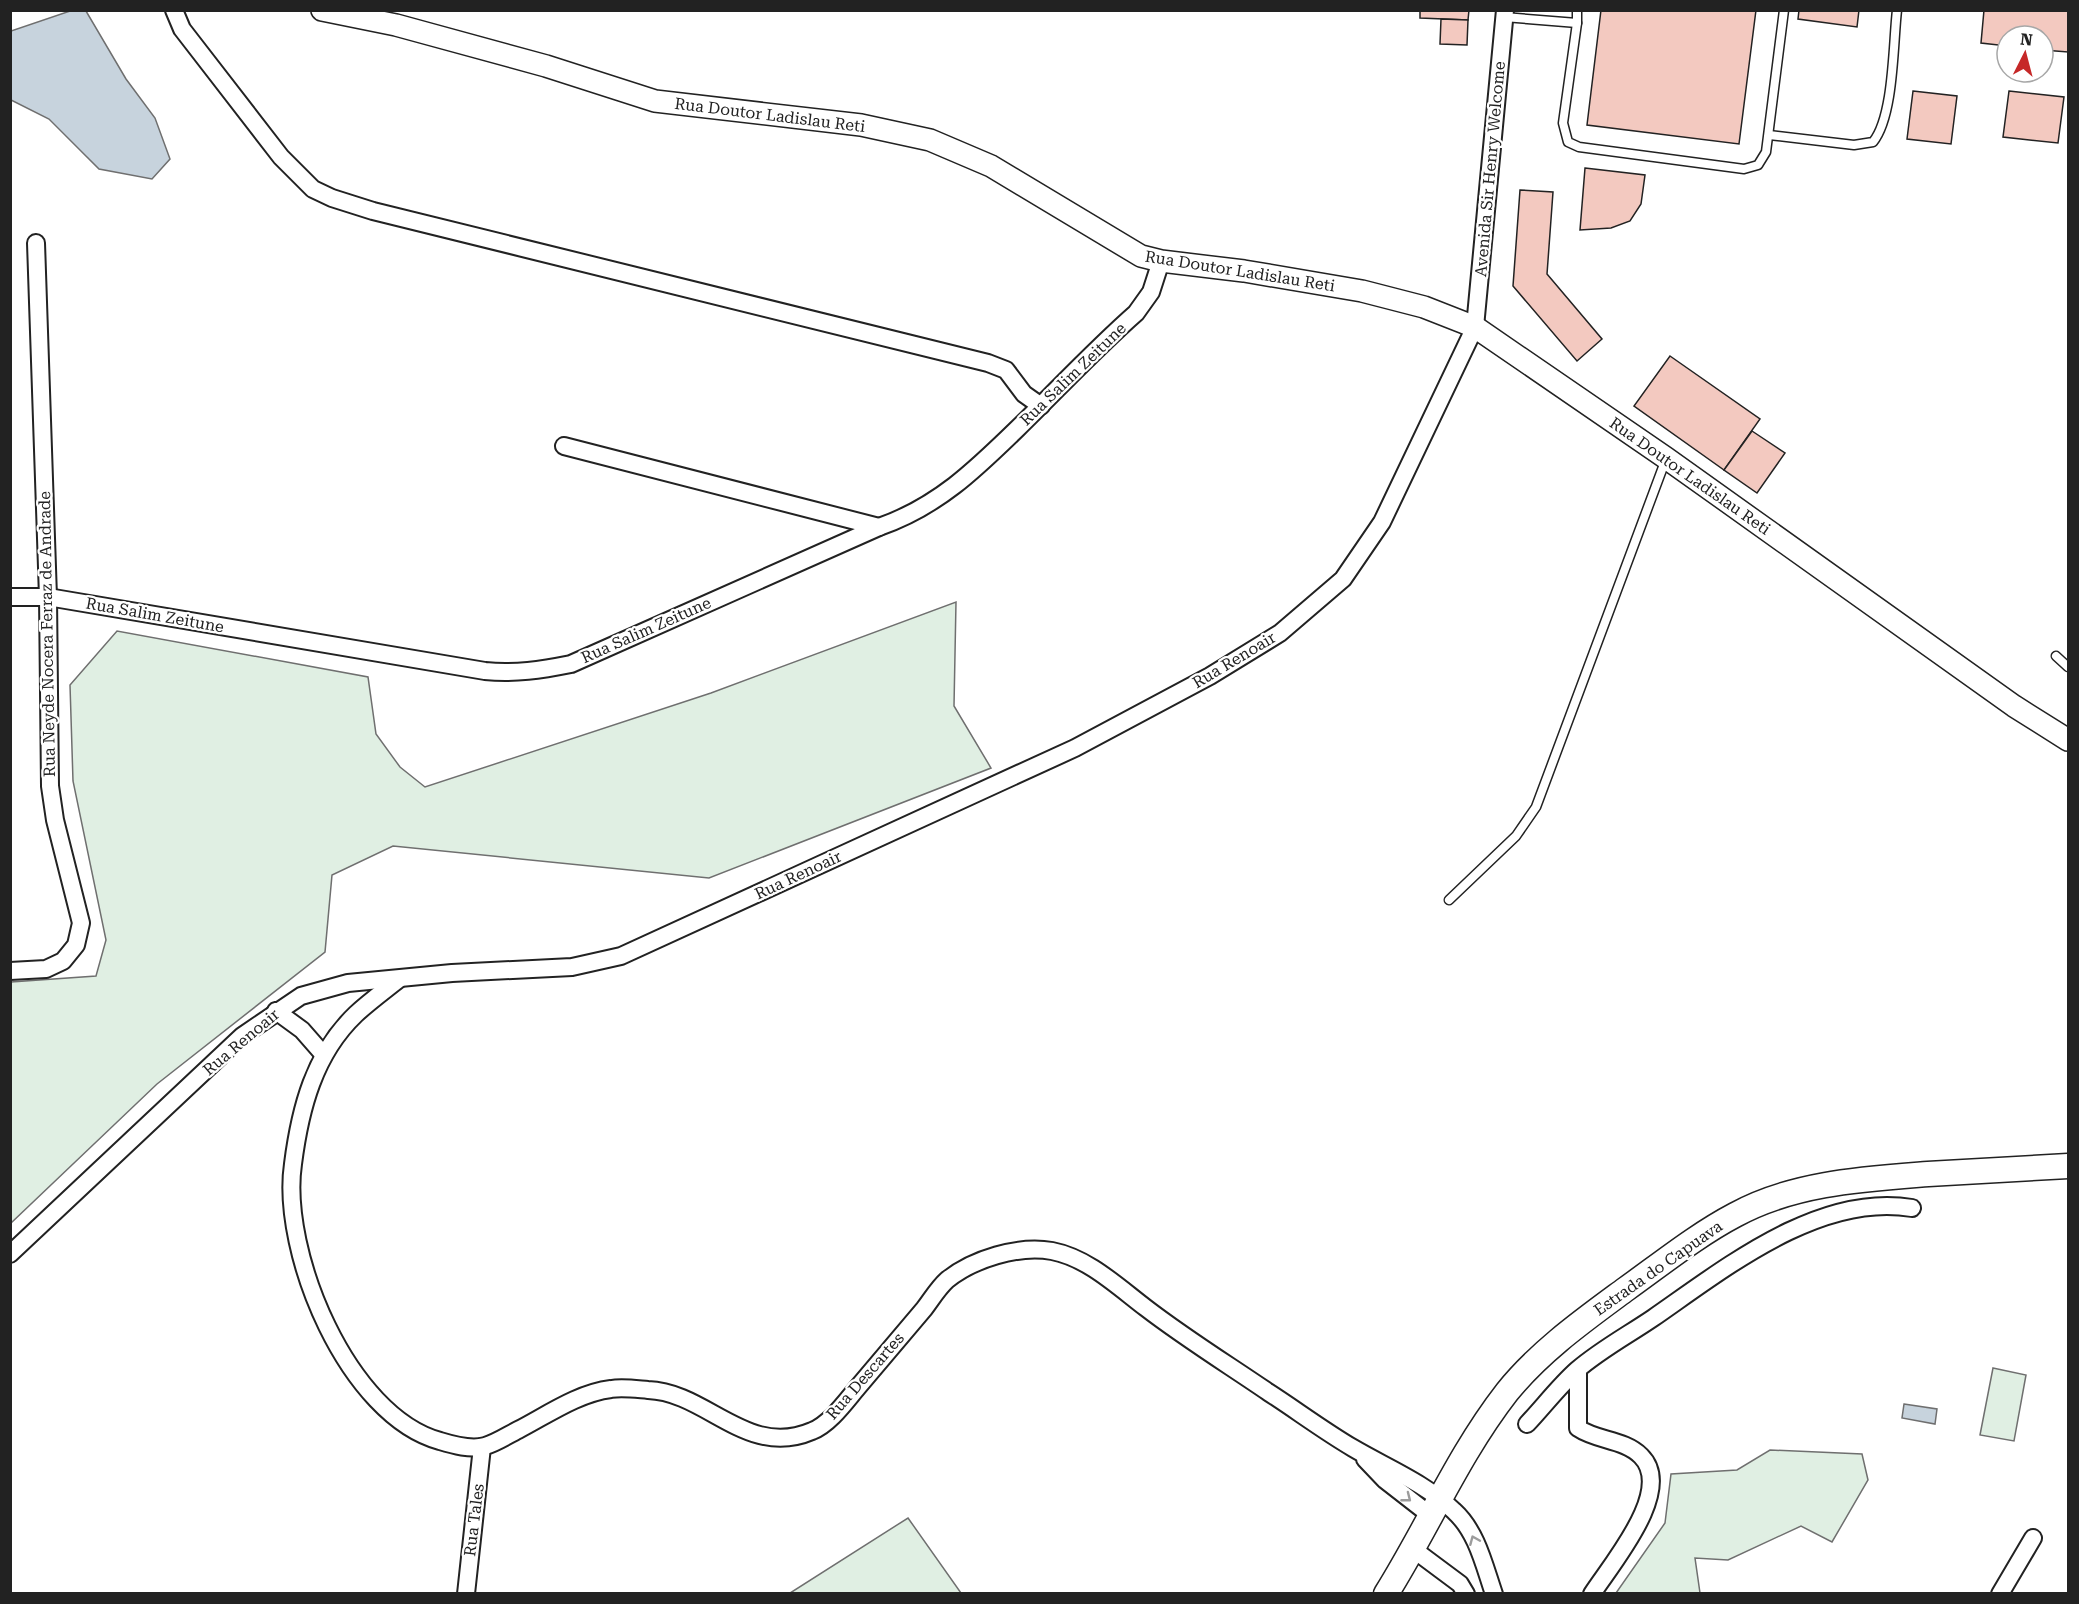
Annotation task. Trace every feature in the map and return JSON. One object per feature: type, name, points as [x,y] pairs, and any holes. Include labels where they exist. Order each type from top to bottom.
[{"type":"main road","name":"Estrada do Capuava","points":[[1386,1593],[1413,1549],[1434,1506],[1508,1392],[1564,1334],[1672,1256],[1736,1214],[1799,1191],[1852,1179],[2068,1166]]},
{"type":"street","points":[[174,10],[183,29],[281,157],[313,189],[332,198],[396,217],[988,363],[1006,370],[1024,394],[1041,406]]},
{"type":"street","name":"Rua Doutor Ladislau Reti","points":[[322,10],[396,25],[546,66],[655,101],[861,125],[930,140],[991,166],[1122,247],[1161,261],[1244,271],[1362,291],[1424,307],[1475,327],[1666,458],[2014,706],[2067,738]]},
{"type":"street","name":"Avenida Sir Henry Welcome","points":[[1475,327],[1505,14]]},
{"type":"street","name":"Rua Neyde Nocera Ferraz de Andrade","points":[[10,971],[55,966],[70,955],[81,935],[80,912],[55,820],[50,786],[48,597],[36,243]]},
{"type":"street","name":"Rua Salim Zeitune","points":[[10,597],[48,597],[485,671],[531,672],[571,664],[879,527],[905,518],[947,494],[1137,313],[1151,292],[1161,261]]},
{"type":"street","name":"Rua Renoair","points":[[10,1254],[242,1036],[301,996],[348,983],[452,973],[572,967],[621,956],[1075,748],[1210,676],[1280,633],[1343,579],[1382,522],[1475,327]]},
{"type":"street","points":[[564,446],[879,527]]},
{"type":"street","points":[[399,979],[354,1016],[323,1054],[298,1127],[291,1173],[294,1219],[303,1264],[321,1315],[347,1361],[380,1404],[404,1424],[429,1438],[456,1445],[482,1447]]},
{"type":"street","points":[[276,1011],[302,1030],[323,1054]]},
{"type":"street","points":[[1527,1424],[1578,1370],[1735,1261],[1776,1237],[1857,1209],[1897,1205],[1912,1208]]},
{"type":"street","name":"Rua Descartes","points":[[482,1447],[571,1402],[611,1389],[656,1390],[698,1405],[735,1429],[777,1439],[815,1431],[842,1406],[947,1280],[980,1262],[1012,1251],[1052,1251],[1091,1266],[1159,1318],[1353,1448],[1385,1480],[1465,1522],[1474,1537],[1494,1593]]},
{"type":"street","points":[[1578,1370],[1578,1428],[1589,1435],[1622,1444],[1641,1456],[1651,1472],[1645,1514],[1592,1593]]},
{"type":"street","name":"Rua Tales","points":[[466,1593],[482,1447]]},
{"type":"street","points":[[2000,1593],[2033,1538]]},
{"type":"street","points":[[1413,1549],[1460,1584],[1466,1593]]},
{"type":"lane","points":[[1577,10],[1563,123],[1563,134],[1568,142],[1578,147],[1744,169],[1758,165],[1766,152],[1784,10]]},
{"type":"lane","points":[[1769,135],[1854,144],[1873,142],[1881,129],[1887,99],[1897,10]]},
{"type":"lane","points":[[1505,14],[1576,23]]},
{"type":"lane","points":[[1449,900],[1516,836],[1536,807],[1666,458]]},
{"type":"lane","points":[[2056,656],[2068,667]]},
{"type":"green space","points":[[956,602],[954,706],[991,768],[709,878],[393,846],[332,875],[325,952],[157,1084],[11,1223],[11,982],[96,976],[106,940],[73,781],[70,685],[117,631],[368,677],[376,734],[400,767],[425,787],[711,693]]},
{"type":"green space","points":[[1993,1368],[2026,1375],[2014,1441],[1980,1435]]},
{"type":"green space","points":[[1770,1450],[1862,1454],[1868,1480],[1832,1542],[1801,1526],[1728,1560],[1695,1558],[1700,1593],[1616,1593],[1665,1523],[1671,1474],[1737,1470]]},
{"type":"green space","points":[[908,1518],[961,1593],[790,1593]]},
{"type":"shaded area","points":[[73,10],[86,11],[126,79],[155,118],[170,159],[152,179],[99,169],[49,119],[11,100],[11,31]]},
{"type":"shaded area","points":[[1904,1404],[1937,1409],[1935,1424],[1902,1418]]},
{"type":"building","points":[[1420,10],[1469,10],[1468,20],[1420,18]]},
{"type":"building","points":[[1601,10],[1756,10],[1739,144],[1587,125]]},
{"type":"building","points":[[1799,10],[1859,10],[1857,27],[1798,19]]},
{"type":"building","points":[[1984,10],[2068,10],[2068,52],[2055,51],[2055,24],[1995,24],[1995,45],[1981,43]]},
{"type":"building","points":[[1441,19],[1468,20],[1467,45],[1440,44]]},
{"type":"building","points":[[1913,91],[1957,96],[1951,144],[1907,139]]},
{"type":"building","points":[[2009,91],[2064,97],[2058,143],[2003,137]]},
{"type":"building","points":[[1585,168],[1645,175],[1641,204],[1630,221],[1611,228],[1580,230]]},
{"type":"building","points":[[1520,190],[1553,192],[1547,274],[1602,339],[1577,361],[1513,286]]},
{"type":"building","points":[[1670,356],[1760,419],[1724,470],[1634,406]]},
{"type":"building","points":[[1752,431],[1785,453],[1757,493],[1724,470]]}]
